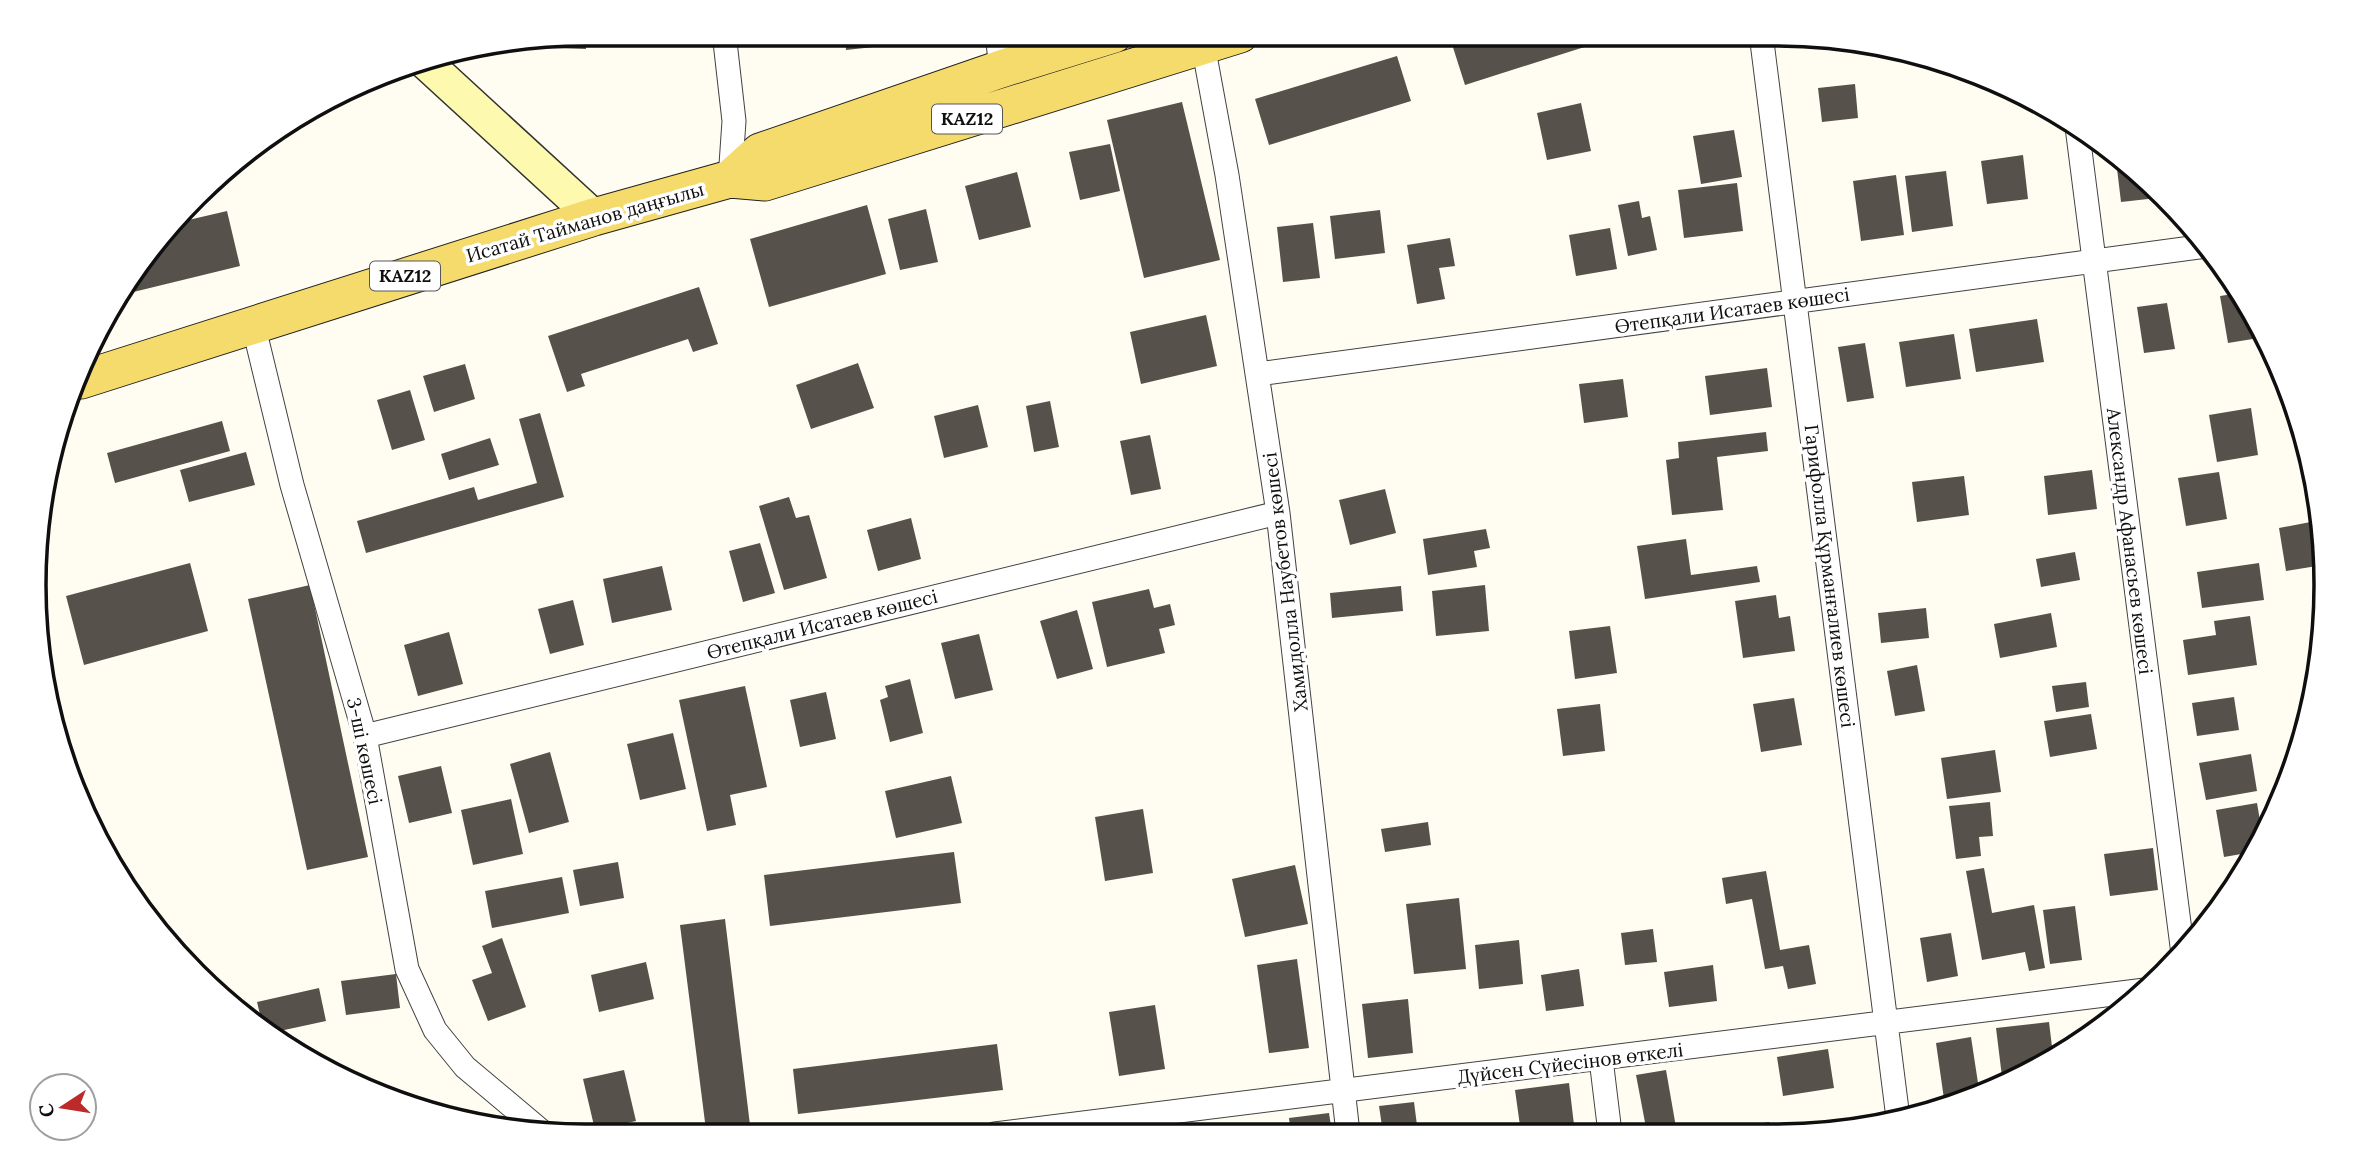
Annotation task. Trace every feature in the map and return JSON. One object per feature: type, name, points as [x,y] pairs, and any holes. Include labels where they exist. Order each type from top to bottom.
[{"type":"main road","name":"Исатай Тайманов даңғылы","points":[[730,179],[760,152],[1075,46]]},
{"type":"main road","name":"Исатай Тайманов даңғылы","points":[[87,378],[594,217],[730,179],[765,182],[1184,46]]},
{"type":"street","points":[[725,46],[734,121],[730,179]]},
{"type":"street","points":[[998,46],[1001,69]]},
{"type":"street","name":"Хамидолла Наубетов көшесі","points":[[1203,46],[1227,175],[1279,513],[1347,1124]]},
{"type":"street","name":"Гарифолла Құрманғалиев көшесі","points":[[1763,46],[1897,1110]]},
{"type":"street","points":[[435,67],[594,217]]},
{"type":"street","name":"Александр Афанасьев көшесі","points":[[2079,139],[2181,940]]},
{"type":"street","name":"Өтепқали Исатаев көшесі","points":[[1258,374],[2195,248]]},
{"type":"street","name":"3-ші көшесі","points":[[253,324],[292,485],[365,736],[407,969],[435,1030],[465,1067],[530,1121]]},
{"type":"street","name":"Өтепқали Исатаев көшесі","points":[[365,736],[1279,513]]},
{"type":"street","name":"Дүйсен Сүйесінов өткелі","points":[[1074,1124],[2129,992]]},
{"type":"street","points":[[1601,1059],[1609,1124]]},
{"type":"building","points":[[586,46],[586,49],[553,47]]},
{"type":"building","points":[[846,46],[883,46],[846,50]]},
{"type":"building","points":[[1453,46],[1587,46],[1465,85]]},
{"type":"building","points":[[1397,56],[1411,101],[1269,145],[1255,99]]},
{"type":"building","points":[[1855,84],[1858,118],[1822,122],[1818,88]]},
{"type":"building","points":[[1182,102],[1220,260],[1144,278],[1107,120]]},
{"type":"building","points":[[1581,103],[1591,151],[1547,160],[1537,113]]},
{"type":"building","points":[[1734,130],[1742,177],[1701,184],[1693,136]]},
{"type":"building","points":[[1110,144],[1120,191],[1080,200],[1069,152]]},
{"type":"building","points":[[2023,155],[2028,199],[1987,204],[1981,161]]},
{"type":"building","points":[[2117,169],[2150,199],[2121,202]]},
{"type":"building","points":[[1946,171],[1953,226],[1912,232],[1905,176]]},
{"type":"building","points":[[1017,172],[1031,227],[979,240],[965,186]]},
{"type":"building","points":[[1896,175],[1904,235],[1861,241],[1853,181]]},
{"type":"building","points":[[1737,183],[1743,231],[1684,238],[1678,190]]},
{"type":"building","points":[[1639,201],[1642,218],[1650,216],[1657,250],[1628,256],[1618,205]]},
{"type":"building","points":[[867,205],[886,274],[769,307],[750,239]]},
{"type":"building","points":[[926,209],[938,262],[900,270],[888,219]]},
{"type":"building","points":[[1380,210],[1385,253],[1335,259],[1330,216]]},
{"type":"building","points":[[227,211],[240,266],[132,292],[157,257],[188,220]]},
{"type":"building","points":[[1313,223],[1320,278],[1283,282],[1277,227]]},
{"type":"building","points":[[1610,228],[1617,269],[1576,276],[1569,235]]},
{"type":"building","points":[[1450,238],[1455,266],[1439,268],[1445,299],[1417,304],[1407,245]]},
{"type":"building","points":[[699,287],[718,344],[693,352],[688,339],[581,374],[585,386],[567,392],[548,336]]},
{"type":"building","points":[[2229,295],[2254,339],[2228,343],[2220,296]]},
{"type":"building","points":[[2167,303],[2175,349],[2144,353],[2137,307]]},
{"type":"building","points":[[1206,315],[1217,366],[1141,384],[1130,332]]},
{"type":"building","points":[[2037,319],[2044,362],[1976,372],[1969,329]]},
{"type":"building","points":[[1954,334],[1961,379],[1906,387],[1899,342]]},
{"type":"building","points":[[1865,343],[1874,398],[1847,402],[1838,347]]},
{"type":"building","points":[[858,363],[874,408],[811,429],[796,385]]},
{"type":"building","points":[[465,364],[475,399],[434,412],[423,376]]},
{"type":"building","points":[[1767,368],[1772,407],[1710,415],[1705,376]]},
{"type":"building","points":[[1623,379],[1628,417],[1584,423],[1579,384]]},
{"type":"building","points":[[410,390],[425,440],[392,450],[377,400]]},
{"type":"building","points":[[1050,401],[1059,447],[1034,452],[1026,406]]},
{"type":"building","points":[[978,405],[988,447],[944,458],[934,416]]},
{"type":"building","points":[[2251,408],[2258,455],[2217,462],[2209,415]]},
{"type":"building","points":[[540,413],[564,497],[366,553],[357,521],[474,487],[478,500],[537,483],[519,419]]},
{"type":"building","points":[[222,421],[230,451],[115,483],[107,453]]},
{"type":"building","points":[[1766,432],[1768,451],[1717,457],[1723,510],[1672,515],[1666,460],[1679,458],[1678,442]]},
{"type":"building","points":[[1150,435],[1161,489],[1131,495],[1120,441]]},
{"type":"building","points":[[490,438],[499,465],[449,480],[441,454]]},
{"type":"building","points":[[246,452],[255,485],[189,502],[180,470]]},
{"type":"building","points":[[2092,470],[2097,509],[2048,515],[2044,476]]},
{"type":"building","points":[[2219,472],[2227,519],[2186,526],[2178,478]]},
{"type":"building","points":[[1964,476],[1969,515],[1917,522],[1912,482]]},
{"type":"building","points":[[1385,489],[1396,533],[1350,545],[1339,500]]},
{"type":"building","points":[[789,497],[796,518],[809,515],[827,578],[784,590],[759,506]]},
{"type":"building","points":[[911,518],[921,559],[878,571],[867,530]]},
{"type":"building","points":[[2310,522],[2313,567],[2286,571],[2279,528]]},
{"type":"building","points":[[1486,529],[1490,548],[1474,551],[1477,567],[1428,575],[1423,539]]},
{"type":"building","points":[[1686,539],[1691,575],[1757,566],[1760,582],[1645,599],[1637,546]]},
{"type":"building","points":[[760,543],[775,593],[743,602],[729,551]]},
{"type":"building","points":[[2075,552],[2080,580],[2041,587],[2036,559]]},
{"type":"building","points":[[190,563],[208,631],[84,665],[66,596]]},
{"type":"building","points":[[2259,563],[2264,600],[2202,608],[2197,572]]},
{"type":"building","points":[[662,566],[672,610],[612,623],[603,579]]},
{"type":"building","points":[[310,585],[368,857],[307,870],[248,599]]},
{"type":"building","points":[[1485,585],[1489,631],[1436,636],[1432,591]]},
{"type":"building","points":[[1401,586],[1403,611],[1332,618],[1330,593]]},
{"type":"building","points":[[1149,589],[1154,608],[1170,604],[1175,625],[1159,629],[1165,653],[1107,667],[1092,602]]},
{"type":"building","points":[[1776,595],[1779,618],[1790,616],[1795,651],[1743,658],[1735,601]]},
{"type":"building","points":[[573,600],[584,645],[550,654],[538,609]]},
{"type":"building","points":[[1926,608],[1929,638],[1881,643],[1878,613]]},
{"type":"building","points":[[1077,610],[1093,669],[1057,679],[1040,621]]},
{"type":"building","points":[[2051,613],[2057,647],[2000,658],[1994,624]]},
{"type":"building","points":[[2250,616],[2257,665],[2188,675],[2183,640],[2216,635],[2214,621]]},
{"type":"building","points":[[1610,626],[1617,673],[1575,679],[1569,631]]},
{"type":"building","points":[[449,632],[463,684],[418,696],[404,645]]},
{"type":"building","points":[[979,634],[993,690],[955,699],[941,643]]},
{"type":"building","points":[[1917,665],[1925,711],[1895,716],[1887,671]]},
{"type":"building","points":[[910,679],[923,733],[890,742],[880,700],[888,697],[885,686]]},
{"type":"building","points":[[2086,682],[2089,707],[2056,712],[2052,686]]},
{"type":"building","points":[[745,686],[767,787],[730,795],[736,825],[707,831],[679,700]]},
{"type":"building","points":[[826,692],[836,739],[800,747],[790,700]]},
{"type":"building","points":[[2234,697],[2239,730],[2197,736],[2192,703]]},
{"type":"building","points":[[1794,698],[1802,745],[1761,752],[1753,704]]},
{"type":"building","points":[[1600,704],[1605,751],[1563,756],[1557,709]]},
{"type":"building","points":[[2091,714],[2097,749],[2050,757],[2044,721]]},
{"type":"building","points":[[673,733],[686,789],[640,800],[627,744]]},
{"type":"building","points":[[1995,750],[2001,792],[1947,799],[1941,758]]},
{"type":"building","points":[[550,752],[569,822],[529,833],[510,764]]},
{"type":"building","points":[[2251,754],[2257,791],[2206,800],[2199,763]]},
{"type":"building","points":[[441,766],[452,813],[409,823],[398,776]]},
{"type":"building","points":[[951,776],[962,823],[896,838],[885,791]]},
{"type":"building","points":[[511,799],[523,854],[473,865],[461,810]]},
{"type":"building","points":[[1990,802],[1993,836],[1979,837],[1981,856],[1956,859],[1949,806]]},
{"type":"building","points":[[2257,803],[2260,820],[2242,854],[2224,857],[2216,810]]},
{"type":"building","points":[[1143,809],[1153,873],[1105,881],[1095,817]]},
{"type":"building","points":[[1428,822],[1431,845],[1385,852],[1381,829]]},
{"type":"building","points":[[2153,848],[2158,890],[2110,896],[2104,854]]},
{"type":"building","points":[[954,852],[961,903],[770,926],[764,875]]},
{"type":"building","points":[[618,862],[624,898],[580,906],[573,870]]},
{"type":"building","points":[[1295,865],[1308,924],[1245,937],[1232,879]]},
{"type":"building","points":[[1984,868],[1992,913],[2034,905],[2045,968],[2029,971],[2025,952],[1982,960],[1966,871]]},
{"type":"building","points":[[1766,871],[1780,950],[1809,945],[1816,984],[1788,989],[1783,966],[1765,969],[1752,899],[1726,904],[1722,878]]},
{"type":"building","points":[[562,877],[569,913],[492,928],[485,891]]},
{"type":"building","points":[[1459,898],[1466,969],[1414,974],[1406,904]]},
{"type":"building","points":[[2075,906],[2082,960],[2050,964],[2043,910]]},
{"type":"building","points":[[725,919],[750,1124],[705,1124],[680,925]]},
{"type":"building","points":[[1653,929],[1657,962],[1625,965],[1621,933]]},
{"type":"building","points":[[1951,933],[1958,976],[1927,982],[1920,938]]},
{"type":"building","points":[[502,938],[526,1007],[488,1021],[472,980],[492,973],[482,946]]},
{"type":"building","points":[[1519,940],[1523,984],[1479,989],[1475,945]]},
{"type":"building","points":[[1297,959],[1309,1048],[1269,1053],[1257,965]]},
{"type":"building","points":[[646,962],[654,999],[599,1012],[591,975]]},
{"type":"building","points":[[1713,965],[1717,1001],[1669,1007],[1664,972]]},
{"type":"building","points":[[1579,969],[1584,1006],[1546,1011],[1541,975]]},
{"type":"building","points":[[396,974],[400,1008],[346,1015],[341,981]]},
{"type":"building","points":[[319,988],[326,1021],[281,1031],[260,1015],[257,1002]]},
{"type":"building","points":[[1408,999],[1413,1053],[1368,1058],[1362,1004]]},
{"type":"building","points":[[1155,1005],[1165,1069],[1119,1076],[1109,1012]]},
{"type":"building","points":[[2049,1022],[2052,1047],[2002,1074],[1996,1028]]},
{"type":"building","points":[[1971,1037],[1978,1084],[1944,1097],[1936,1043]]},
{"type":"building","points":[[997,1044],[1003,1090],[798,1114],[793,1069]]},
{"type":"building","points":[[1828,1049],[1834,1088],[1783,1096],[1777,1057]]},
{"type":"building","points":[[624,1070],[636,1121],[594,1124],[583,1079]]},
{"type":"building","points":[[1666,1070],[1675,1124],[1645,1124],[1636,1075]]},
{"type":"building","points":[[1569,1083],[1574,1124],[1520,1124],[1515,1090]]},
{"type":"building","points":[[1414,1102],[1417,1124],[1382,1124],[1379,1106]]},
{"type":"building","points":[[1329,1113],[1331,1124],[1290,1124],[1289,1118]]}]
